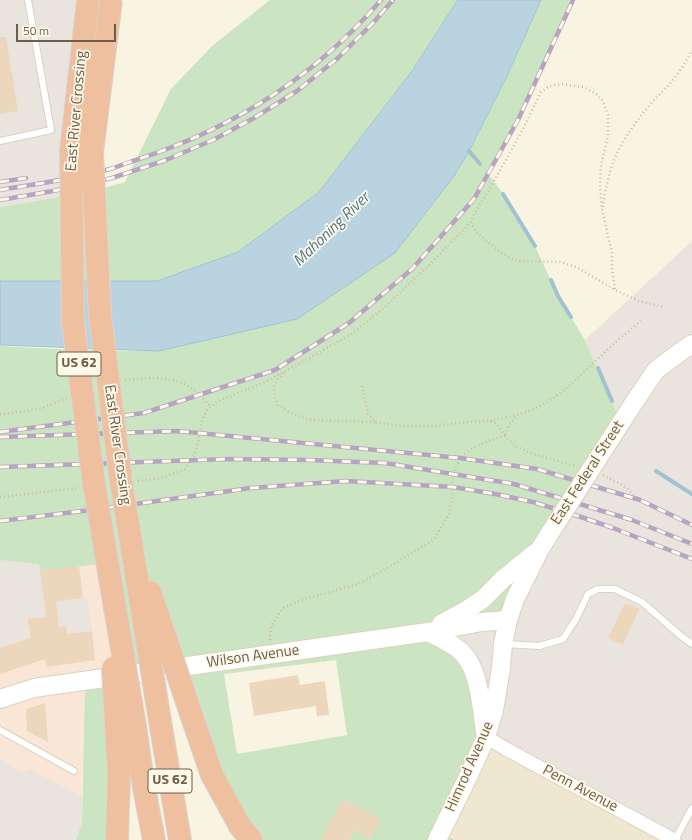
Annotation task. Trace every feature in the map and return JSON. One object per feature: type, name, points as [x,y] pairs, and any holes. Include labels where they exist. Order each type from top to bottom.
[{"type":"highway","name":"East River Crossing","points":[[88,0],[70,151],[73,323],[94,484],[109,567],[126,725]]},
{"type":"highway","name":"East River Crossing","points":[[111,0],[92,153],[100,315],[121,481],[180,840]]},
{"type":"highway","points":[[128,524],[212,775],[240,826],[251,840]]},
{"type":"highway","points":[[117,840],[119,774],[126,725]]},
{"type":"highway","name":"US 62","points":[[126,725],[144,788],[154,840]]},
{"type":"main road","name":"East Federal Street","points":[[508,620],[515,599],[540,549],[633,404],[656,370],[692,344]]},
{"type":"main road","points":[[428,632],[479,602],[503,579],[540,549]]},
{"type":"main road","name":"Wilson Avenue","points":[[0,699],[34,688],[428,632],[482,622],[508,620]]},
{"type":"main road","name":"Himrod Avenue","points":[[437,840],[486,738],[494,710],[501,668],[503,644],[508,620]]},
{"type":"main road","points":[[428,632],[458,649],[472,665],[477,682],[486,738]]},
{"type":"street","name":"Penn Avenue","points":[[486,738],[674,840]]},
{"type":"lane","points":[[0,141],[51,130],[28,0]]},
{"type":"lane","points":[[503,644],[539,646],[563,639],[576,620],[588,594],[598,589],[615,589],[642,602],[692,644]]},
{"type":"lane","points":[[0,730],[74,771]]},
{"type":"lane","points":[[674,840],[692,808]]},
{"type":"path","points":[[602,211],[611,170],[616,155],[633,127],[672,80],[687,60],[692,50]]},
{"type":"path","points":[[131,482],[161,478],[185,469],[194,456],[202,421],[207,410],[218,401],[265,382],[286,371],[353,332],[386,306],[471,222],[474,214],[522,131],[541,92],[549,86],[563,84],[583,86],[595,93],[603,101],[608,115],[608,136],[601,165],[600,186],[602,211],[612,253],[612,270],[615,289]]},
{"type":"path","points":[[471,222],[476,232],[508,257],[519,261],[561,262],[578,268],[639,301],[663,307]]},
{"type":"path","points":[[286,371],[278,379],[274,387],[274,396],[278,405],[289,412],[309,420],[375,422],[399,426],[435,426],[490,421],[518,414],[540,406],[556,396],[641,321]]},
{"type":"path","points":[[362,386],[368,414],[375,422]]},
{"type":"path","points":[[505,436],[509,425],[518,414]]},
{"type":"path","points":[[490,421],[497,424],[505,436],[515,446],[533,454],[562,461],[582,468]]},
{"type":"path","points":[[268,654],[271,626],[283,608],[304,599],[358,584],[396,563],[434,539],[449,514],[452,498],[453,474],[460,458],[472,449],[491,440],[505,436]]},
{"type":"path","points":[[602,474],[624,486],[640,500]]},
{"type":"path","points":[[0,497],[86,487]]},
{"type":"shaded area","points":[[0,0],[111,0],[90,192],[0,207]]},
{"type":"shaded area","points":[[692,241],[692,840],[674,840],[486,737],[428,632],[621,422],[585,340]]},
{"type":"shaded area","points":[[99,509],[127,674],[85,681],[81,840],[0,840],[0,521]]},
{"type":"shaded area","points":[[0,560],[39,564],[44,602],[87,597],[92,631],[67,634],[66,627],[59,627],[58,616],[27,619],[31,638],[0,648]]},
{"type":"shaded area","points":[[486,737],[674,840],[437,840]]},
{"type":"shaded area","points":[[0,760],[23,773],[30,769],[82,797],[82,822],[76,840],[0,840]]},
{"type":"green space","points":[[270,0],[458,0],[412,71],[319,192],[238,252],[157,281],[0,281],[0,207],[90,192],[125,182],[171,89],[212,46]]},
{"type":"green space","points":[[541,0],[573,0],[518,120],[488,174],[506,197],[535,246],[558,296],[585,340],[621,422],[508,620],[428,632],[458,649],[486,737],[441,833],[454,840],[349,840],[354,830],[370,839],[380,820],[343,799],[322,837],[326,840],[251,840],[176,668],[127,674],[117,840],[76,840],[82,822],[85,680],[114,679],[108,563],[40,571],[39,564],[0,560],[0,346],[77,350],[159,351],[469,151],[507,76]],"holes":[[[336,660],[347,735],[237,754],[224,674]]]},
{"type":"water","name":"Mahoning River","points":[[458,0],[541,0],[507,76],[469,151],[454,176],[395,253],[297,319],[159,351],[0,345],[0,281],[157,281],[238,252],[319,192],[412,71]]},
{"type":"building","points":[[0,37],[6,37],[18,111],[0,114]]},
{"type":"building","points":[[79,566],[83,598],[56,601],[59,627],[66,626],[67,634],[92,631],[95,660],[47,667],[45,659],[0,674],[0,648],[31,638],[27,619],[46,617],[40,571]]},
{"type":"building","points":[[625,603],[639,609],[623,645],[608,638]]},
{"type":"building","points":[[298,675],[300,685],[325,681],[329,715],[317,716],[316,706],[254,716],[249,683]]},
{"type":"building","points":[[45,703],[48,742],[27,731],[26,709]]},
{"type":"building","points":[[343,799],[381,820],[370,839],[354,830],[349,840],[320,840]]},
{"type":"waterway","points":[[469,151],[480,164]]},
{"type":"waterway","points":[[503,194],[535,246]]},
{"type":"waterway","points":[[551,280],[558,296],[571,317]]},
{"type":"waterway","points":[[598,368],[612,401]]},
{"type":"waterway","points":[[656,471],[692,494]]},
{"type":"railway","points":[[0,190],[97,173],[174,146],[207,132],[240,115],[301,76],[329,53],[381,0]]},
{"type":"railway","points":[[0,200],[53,191],[112,178],[166,160],[213,140],[254,118],[297,91],[338,58],[373,23],[393,0]]},
{"type":"railway","points":[[0,432],[144,413],[275,370],[349,323],[412,269],[474,199],[518,120],[573,0]]},
{"type":"railway","points":[[0,182],[26,178]]},
{"type":"railway","points":[[0,437],[177,431],[460,458],[537,469],[640,500],[692,525]]},
{"type":"railway","points":[[0,467],[228,459],[385,463],[514,484],[632,520],[692,544]]},
{"type":"railway","points":[[0,521],[251,488],[346,481],[453,487],[533,502],[613,528],[692,559]]}]
